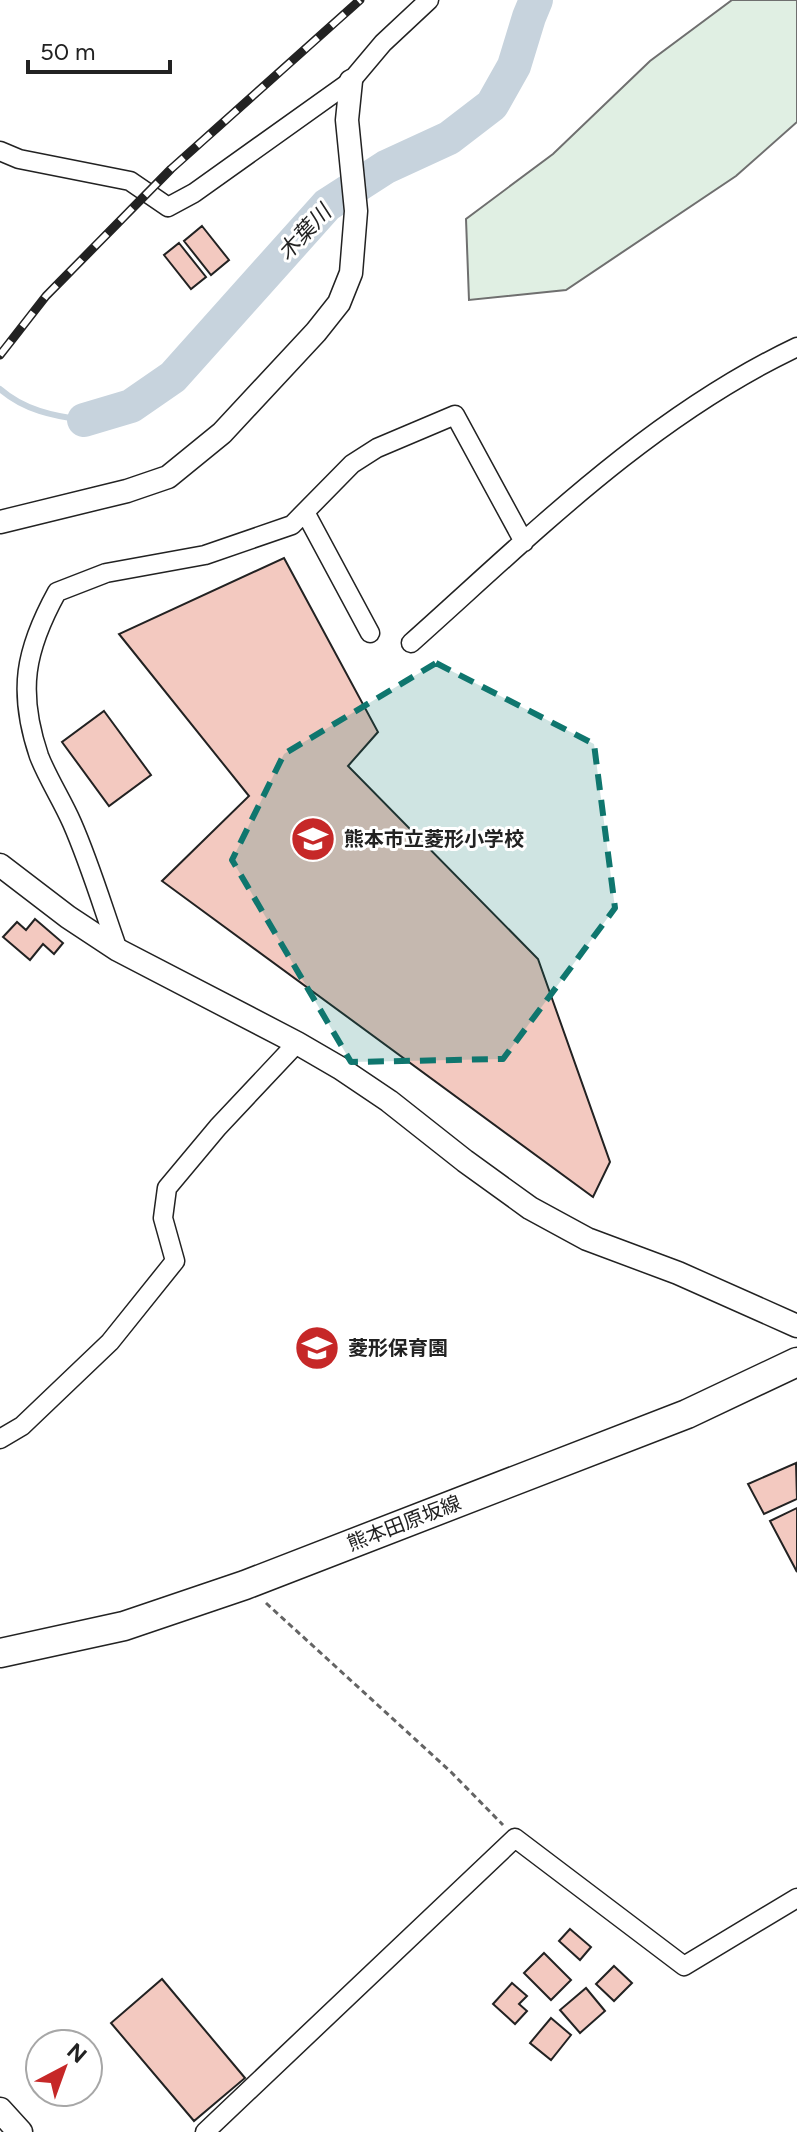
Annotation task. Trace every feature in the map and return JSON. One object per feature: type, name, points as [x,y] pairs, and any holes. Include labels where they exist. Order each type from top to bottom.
[{"type":"main road","name":"熊本田原坂線","points":[[0,1653],[124,1626],[245,1585],[687,1414],[797,1362]]},
{"type":"main road","points":[[0,2110],[20,2132]]},
{"type":"street","points":[[0,151],[19,159],[130,181],[168,207],[194,193],[351,81],[383,43],[429,0]]},
{"type":"street","points":[[0,522],[127,491],[168,477],[222,433],[316,332],[339,303],[351,273],[356,211],[347,120],[351,81]]},
{"type":"street","points":[[411,643],[616,460],[670,420],[748,370],[797,347]]},
{"type":"street","points":[[118,950],[72,823],[40,758],[30,721],[26,679],[30,653],[41,621],[57,592],[106,573],[205,555],[292,525],[352,464],[377,448],[455,415],[524,542]]},
{"type":"street","points":[[305,512],[370,633]]},
{"type":"street","points":[[0,865],[68,917],[118,950],[297,1043],[389,1101],[465,1161],[541,1214],[587,1239],[692,1279],[797,1326]]},
{"type":"street","points":[[0,1439],[22,1426],[110,1342],[175,1261],[163,1218],[167,1188],[218,1127],[297,1043]]},
{"type":"street","points":[[205,2132],[515,1838],[684,1966],[797,1898]]},
{"type":"path","points":[[245,1585],[451,1772],[515,1838]]},
{"type":"highlighted area","points":[[436,663],[594,744],[615,908],[503,1059],[351,1062],[232,860],[284,754]]},
{"type":"green space","points":[[732,0],[797,0],[797,122],[736,176],[566,290],[469,300],[466,219],[553,154],[650,61]]},
{"type":"building","points":[[202,226],[229,260],[211,275],[184,241]]},
{"type":"building","points":[[179,243],[206,277],[191,289],[164,255]]},
{"type":"building","name":"熊本市立菱形小学校","points":[[284,558],[378,732],[348,766],[538,959],[610,1162],[593,1197],[162,881],[249,796],[119,634]]},
{"type":"building","points":[[104,711],[151,775],[109,806],[62,742]]},
{"type":"building","points":[[35,919],[63,943],[54,954],[43,944],[30,960],[3,937],[17,922],[26,930]]},
{"type":"building","points":[[796,1463],[797,1499],[764,1514],[748,1484]]},
{"type":"building","points":[[797,1508],[797,1572],[770,1521]]},
{"type":"building","points":[[570,1929],[591,1947],[580,1960],[559,1941]]},
{"type":"building","points":[[544,1953],[571,1980],[551,2000],[524,1973]]},
{"type":"building","points":[[614,1966],[632,1983],[614,2001],[596,1984]]},
{"type":"building","points":[[162,1979],[245,2078],[194,2121],[111,2023]]},
{"type":"building","points":[[512,1983],[527,1996],[519,2004],[527,2011],[515,2024],[493,2004]]},
{"type":"building","points":[[586,1988],[605,2011],[580,2033],[560,2010]]},
{"type":"building","points":[[551,2018],[571,2035],[551,2060],[530,2043]]},
{"type":"waterway","name":"木葉川","points":[[84,420],[131,406],[173,377],[327,205],[386,167],[449,138],[492,105],[514,66],[536,0]]},
{"type":"waterway","points":[[0,389],[39,411],[84,420]]},
{"type":"railway","points":[[0,355],[46,296],[171,169],[360,0]]},
{"type":"place","name":"熊本市立菱形小学校","points":[[313,839]]},
{"type":"place","name":"菱形保育園","points":[[317,1348]]}]
